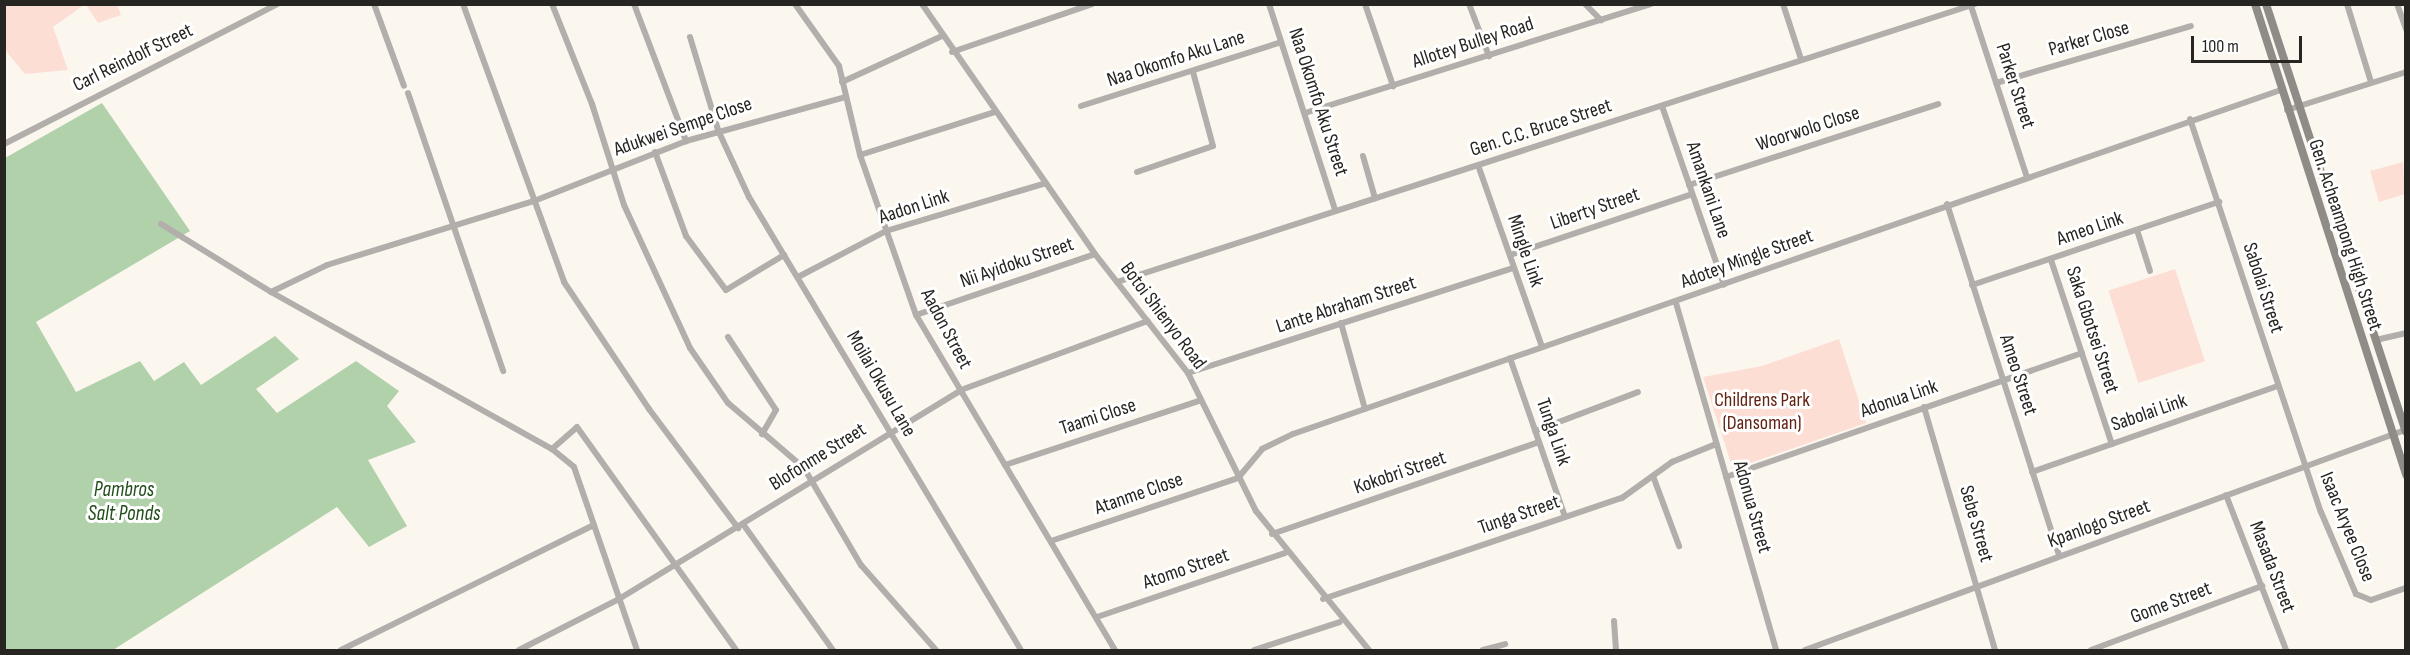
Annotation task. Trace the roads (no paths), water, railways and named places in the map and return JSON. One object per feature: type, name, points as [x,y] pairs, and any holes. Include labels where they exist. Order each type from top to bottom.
[{"type":"main road","name":"Gen. Acheampong High Street","points":[[2255,4],[2287,110],[2406,475]]},
{"type":"main road","name":"Gen. Acheampong High Street","points":[[2266,4],[2405,431]]},
{"type":"street","name":"Carl Reindolf Street","points":[[4,144],[277,4]]},
{"type":"street","points":[[374,4],[404,86]]},
{"type":"street","points":[[463,4],[564,282],[648,409],[741,526],[833,651]]},
{"type":"street","points":[[552,4],[654,276],[690,348],[715,388],[812,480],[861,565],[936,651]]},
{"type":"street","points":[[634,4],[686,141]]},
{"type":"street","name":"Aadon Street","points":[[795,4],[834,57],[860,155],[916,315],[1115,651]]},
{"type":"street","name":"Botoi Shienyo Road","points":[[922,4],[952,52],[1095,254],[1188,373],[1238,478],[1285,553],[1340,622],[1369,651]]},
{"type":"street","points":[[952,52],[1092,4]]},
{"type":"street","name":"Naa Okomfo Aku Street","points":[[1269,4],[1335,210]]},
{"type":"street","points":[[1365,4],[1393,86]]},
{"type":"street","points":[[1469,4],[1489,56]]},
{"type":"street","points":[[1585,4],[1601,20]]},
{"type":"street","name":"Allotey Bulley Road","points":[[1305,113],[1651,4]]},
{"type":"street","points":[[1783,4],[1801,59]]},
{"type":"street","points":[[2347,4],[2371,82]]},
{"type":"street","points":[[2397,4],[2406,29]]},
{"type":"street","name":"Gen. C.C. Bruce Street","points":[[1117,282],[1973,5]]},
{"type":"street","name":"Parker Street","points":[[1973,5],[2027,177]]},
{"type":"street","name":"Parker Close","points":[[1996,83],[2191,26]]},
{"type":"street","points":[[842,82],[942,36]]},
{"type":"street","name":"Moilai Okusu Lane","points":[[690,37],[718,130],[738,177],[892,430],[910,471],[1021,651]]},
{"type":"street","name":"Naa Okomfo Aku Lane","points":[[1081,106],[1281,42]]},
{"type":"street","points":[[1137,172],[1213,146],[1193,72]]},
{"type":"street","points":[[2287,110],[2406,72]]},
{"type":"street","name":"Adotey Mingle Street","points":[[1238,478],[1273,442],[1510,358],[1676,303],[1947,204],[2190,119],[2281,90]]},
{"type":"street","points":[[408,93],[451,225],[503,371]]},
{"type":"street","name":"Adukwei Sempe Close","points":[[271,292],[327,265],[534,201],[613,168],[718,130],[846,97]]},
{"type":"street","name":"Woorwolo Close","points":[[1689,185],[1938,104]]},
{"type":"street","name":"Amankani Lane","points":[[1662,106],[1724,285]]},
{"type":"street","points":[[860,155],[995,112]]},
{"type":"street","name":"Sabolai Street","points":[[2190,119],[2306,467]]},
{"type":"street","points":[[655,152],[686,236],[726,290],[784,255]]},
{"type":"street","points":[[1363,156],[1375,198]]},
{"type":"street","name":"Mingle Link","points":[[1478,165],[1542,347]]},
{"type":"street","name":"Aadon Link","points":[[798,277],[886,231],[1046,183]]},
{"type":"street","name":"Liberty Street","points":[[1510,255],[1692,194]]},
{"type":"street","name":"Ameo Link","points":[[1972,285],[2218,202]]},
{"type":"street","name":"Ameo Street","points":[[1947,204],[2001,380],[2059,556]]},
{"type":"street","points":[[161,224],[271,292],[552,449],[576,470],[637,651]]},
{"type":"street","points":[[2137,230],[2150,270]]},
{"type":"street","name":"Nii Ayidoku Street","points":[[916,315],[1095,254]]},
{"type":"street","name":"Saka Gbotsei Street","points":[[2051,260],[2112,444]]},
{"type":"street","name":"Lante Abraham Street","points":[[1188,373],[1514,268]]},
{"type":"street","name":"Adonua Street","points":[[1676,303],[1776,651]]},
{"type":"street","name":"Blofonme Street","points":[[519,651],[619,599],[741,526],[892,430],[961,390],[1148,321]]},
{"type":"street","points":[[1341,323],[1365,409]]},
{"type":"street","points":[[2376,340],[2406,333]]},
{"type":"street","points":[[728,337],[776,410],[762,435]]},
{"type":"street","name":"Adonua Link","points":[[1726,477],[2082,353]]},
{"type":"street","name":"Tunga Link","points":[[1510,358],[1566,517]]},
{"type":"street","name":"Sabolai Link","points":[[2032,472],[2278,386]]},
{"type":"street","points":[[1535,431],[1638,392]]},
{"type":"street","name":"Taami Close","points":[[1005,465],[1201,400]]},
{"type":"street","name":"Sebe Street","points":[[1924,407],[1995,651]]},
{"type":"street","points":[[552,449],[577,427],[736,651]]},
{"type":"street","name":"Kpanlogo Street","points":[[1805,651],[1977,586],[2405,431]]},
{"type":"street","name":"Kokobri Street","points":[[1272,534],[1539,442]]},
{"type":"street","name":"Tunga Street","points":[[1323,599],[1627,496],[1678,458],[1716,444]]},
{"type":"street","name":"Isaac Aryee Close","points":[[2306,467],[2359,598],[2406,588]]},
{"type":"street","points":[[1653,476],[1679,546]]},
{"type":"street","name":"Atanme Close","points":[[1051,541],[1238,478]]},
{"type":"street","name":"Masada Street","points":[[2226,495],[2286,651]]},
{"type":"street","points":[[341,651],[594,525]]},
{"type":"street","name":"Atomo Street","points":[[1096,617],[1285,553]]},
{"type":"street","name":"Gome Street","points":[[2091,651],[2262,586]]},
{"type":"street","points":[[1614,621],[1616,651]]},
{"type":"street","points":[[1254,651],[1340,622]]},
{"type":"street","points":[[1483,651],[1505,644]]},
{"type":"water","name":"Pambros Salt Ponds","points":[[102,103],[190,231],[36,322],[76,392],[140,361],[154,381],[184,362],[201,385],[275,336],[299,359],[256,389],[277,413],[356,361],[399,391],[387,406],[416,442],[368,460],[407,526],[369,547],[337,507],[113,650],[5,650],[5,158]]},
{"type":"park label","name":"Childrens Park (Dansoman)","points":[[1762,412]]}]
